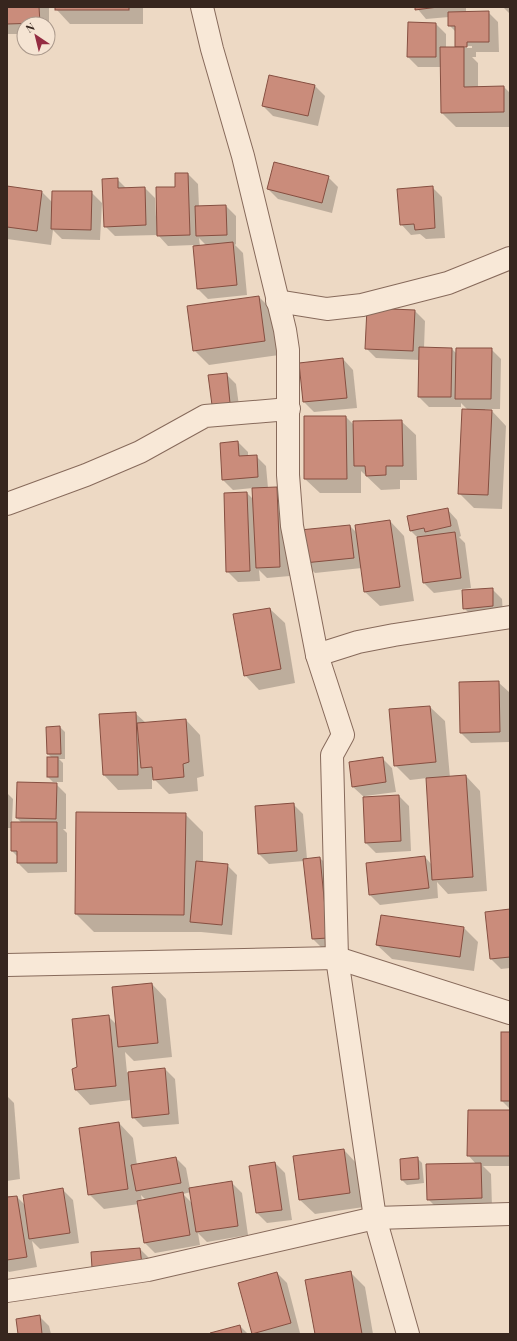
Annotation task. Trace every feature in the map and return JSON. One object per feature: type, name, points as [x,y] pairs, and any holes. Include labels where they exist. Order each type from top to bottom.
[{"type":"street","points":[[202,7],[212,49],[243,156],[288,350],[288,475],[292,526],[317,655],[343,735],[332,755],[337,958],[375,1218],[408,1334]]},
{"type":"street","points":[[277,301],[327,309],[362,305],[448,284],[510,258]]},
{"type":"street","points":[[7,504],[86,475],[140,452],[205,416],[289,409]]},
{"type":"street","points":[[317,655],[358,642],[394,635],[510,618]]},
{"type":"street","points":[[7,965],[337,958],[510,1013]]},
{"type":"street","points":[[7,1291],[148,1270],[375,1218],[510,1214]]},
{"type":"building","points":[[7,7],[39,7],[40,16],[16,16],[16,24],[7,24]]},
{"type":"building","points":[[55,7],[129,7],[129,10],[55,10]]},
{"type":"building","points":[[415,7],[438,7],[415,10]]},
{"type":"building","points":[[489,11],[489,42],[467,42],[467,47],[455,47],[455,26],[448,26],[448,12]]},
{"type":"building","points":[[408,22],[436,23],[436,57],[407,57]]},
{"type":"building","points":[[440,47],[464,47],[464,87],[504,86],[504,112],[441,113]]},
{"type":"building","points":[[269,75],[315,85],[308,116],[262,106]]},
{"type":"building","points":[[274,162],[329,176],[322,203],[267,189]]},
{"type":"building","points":[[175,173],[188,173],[190,235],[157,236],[156,187],[175,187]]},
{"type":"building","points":[[118,178],[118,188],[145,187],[146,225],[104,227],[102,179]]},
{"type":"building","points":[[7,186],[42,191],[37,231],[7,227]]},
{"type":"building","points":[[433,186],[435,228],[415,230],[414,224],[400,225],[397,189]]},
{"type":"building","points":[[52,191],[92,191],[91,230],[51,229]]},
{"type":"building","points":[[226,205],[227,235],[196,236],[195,206]]},
{"type":"building","points":[[233,242],[237,285],[197,289],[193,246]]},
{"type":"building","points":[[259,296],[265,341],[193,351],[187,306]]},
{"type":"building","points":[[367,308],[415,310],[413,351],[365,349]]},
{"type":"building","points":[[419,347],[452,348],[451,397],[418,397]]},
{"type":"building","points":[[456,348],[492,348],[491,399],[455,399]]},
{"type":"building","points":[[343,358],[347,398],[303,402],[299,363]]},
{"type":"building","points":[[227,373],[230,403],[212,405],[208,375]]},
{"type":"building","points":[[462,409],[492,410],[488,495],[458,494]]},
{"type":"building","points":[[304,416],[346,416],[347,479],[304,479]]},
{"type":"building","points":[[402,420],[403,466],[386,466],[386,475],[366,476],[365,466],[354,466],[353,421]]},
{"type":"building","points":[[238,441],[239,456],[257,455],[258,477],[222,480],[220,443]]},
{"type":"building","points":[[277,487],[280,567],[256,568],[252,488]]},
{"type":"building","points":[[247,492],[250,571],[226,572],[224,493]]},
{"type":"building","points":[[448,508],[451,526],[425,532],[424,528],[410,531],[407,516]]},
{"type":"building","points":[[390,520],[400,587],[364,592],[355,525]]},
{"type":"building","points":[[350,525],[354,558],[304,563],[300,530]]},
{"type":"building","points":[[455,532],[461,578],[423,583],[417,537]]},
{"type":"building","points":[[493,588],[493,606],[463,609],[462,590]]},
{"type":"building","points":[[270,608],[281,669],[244,676],[233,614]]},
{"type":"building","points":[[499,681],[500,732],[460,733],[459,682]]},
{"type":"building","points":[[430,706],[436,762],[394,766],[389,709]]},
{"type":"building","points":[[136,712],[138,775],[103,775],[99,714]]},
{"type":"building","points":[[186,719],[189,762],[183,764],[184,777],[153,780],[152,767],[141,768],[137,723]]},
{"type":"building","points":[[60,726],[61,754],[47,754],[46,727]]},
{"type":"building","points":[[47,757],[58,757],[58,777],[47,777]]},
{"type":"building","points":[[383,757],[386,782],[352,787],[349,762]]},
{"type":"building","points":[[466,775],[473,877],[432,880],[426,778]]},
{"type":"building","points":[[17,782],[57,783],[56,819],[16,818]]},
{"type":"building","points":[[399,795],[401,841],[365,843],[363,797]]},
{"type":"building","points":[[294,803],[297,851],[258,854],[255,806]]},
{"type":"building","points":[[76,812],[186,813],[184,915],[75,914]]},
{"type":"building","points":[[11,822],[57,822],[57,863],[17,863],[17,851],[11,851]]},
{"type":"building","points":[[425,856],[429,888],[369,895],[366,863]]},
{"type":"building","points":[[320,857],[328,938],[312,939],[303,859]]},
{"type":"building","points":[[196,861],[228,864],[222,925],[190,922]]},
{"type":"building","points":[[510,909],[510,957],[490,959],[485,912]]},
{"type":"building","points":[[381,915],[464,927],[460,957],[376,945]]},
{"type":"building","points":[[152,983],[158,1043],[118,1047],[112,987]]},
{"type":"building","points":[[109,1015],[116,1086],[75,1090],[72,1069],[77,1067],[72,1019]]},
{"type":"building","points":[[501,1032],[510,1032],[510,1101],[501,1101]]},
{"type":"building","points":[[165,1068],[169,1114],[132,1118],[128,1072]]},
{"type":"building","points":[[468,1110],[510,1110],[510,1156],[467,1156]]},
{"type":"building","points":[[119,1122],[128,1189],[88,1195],[79,1128]]},
{"type":"building","points":[[344,1149],[350,1193],[299,1200],[293,1156]]},
{"type":"building","points":[[176,1157],[181,1183],[136,1191],[131,1165]]},
{"type":"building","points":[[418,1157],[419,1179],[401,1180],[400,1159]]},
{"type":"building","points":[[275,1162],[282,1210],[256,1213],[249,1166]]},
{"type":"building","points":[[481,1163],[482,1198],[427,1200],[426,1164]]},
{"type":"building","points":[[232,1181],[238,1226],[196,1232],[189,1188]]},
{"type":"building","points":[[63,1188],[70,1233],[29,1239],[23,1195]]},
{"type":"building","points":[[183,1192],[190,1235],[144,1243],[137,1201]]},
{"type":"building","points":[[17,1196],[27,1257],[7,1260],[7,1197]]},
{"type":"building","points":[[140,1248],[142,1265],[92,1268],[91,1252]]},
{"type":"building","points":[[351,1271],[362,1334],[315,1334],[305,1280]]},
{"type":"building","points":[[277,1272],[291,1323],[252,1334],[238,1283]]},
{"type":"building","points":[[40,1315],[42,1334],[18,1334],[16,1319]]},
{"type":"building","points":[[240,1325],[242,1334],[210,1333]]}]
